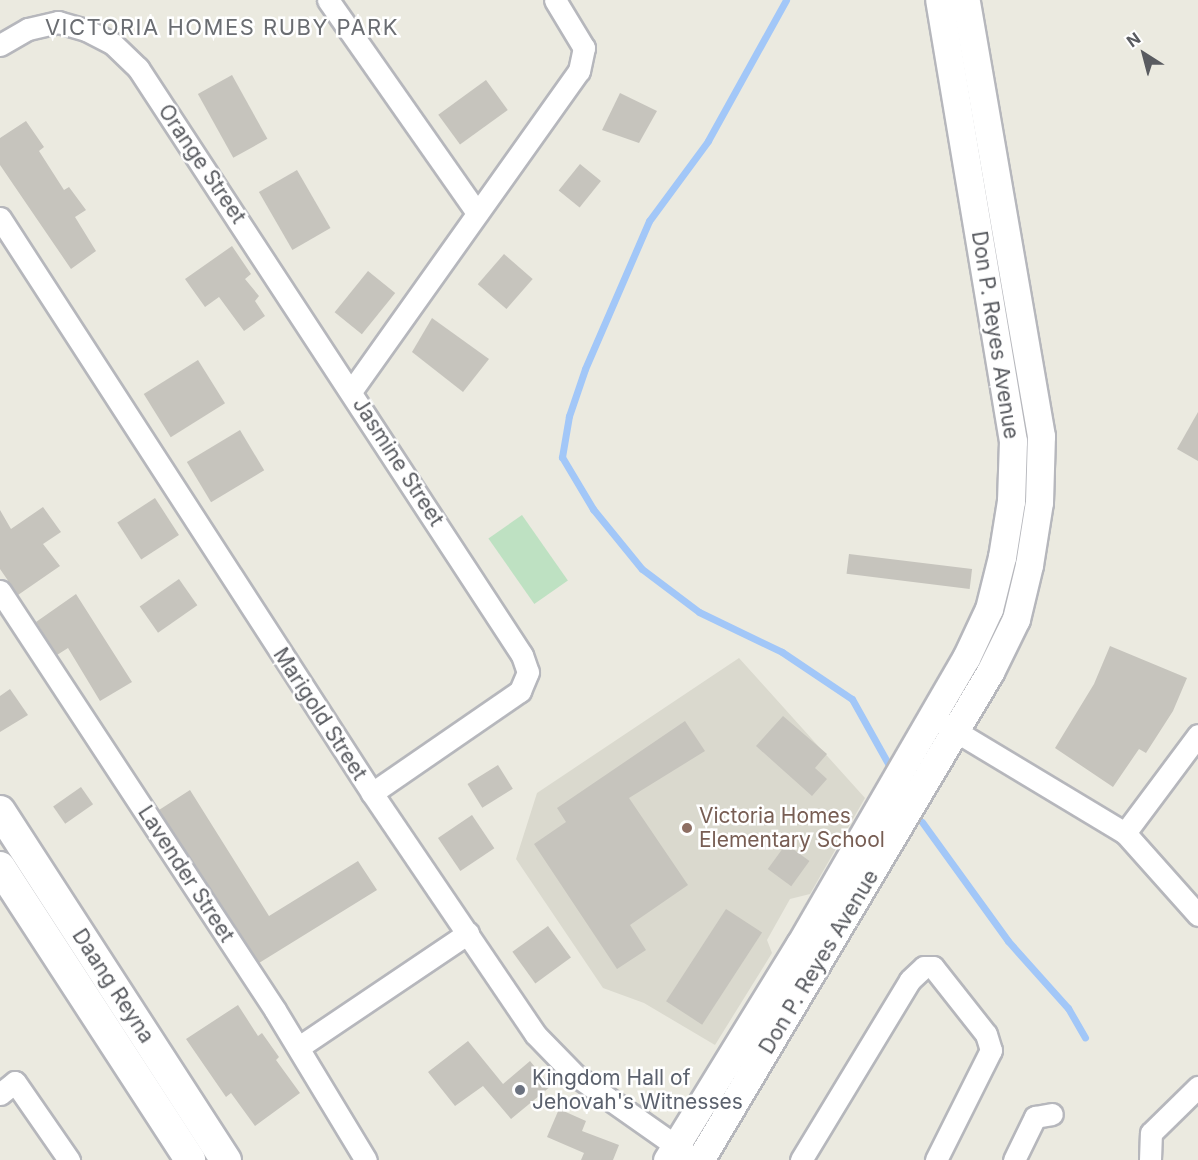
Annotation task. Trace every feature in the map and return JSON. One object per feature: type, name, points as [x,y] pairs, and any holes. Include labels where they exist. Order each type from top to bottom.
[{"type":"main road","name":"Daang Reyna","points":[[0,811],[226,1160]]},
{"type":"main road","name":"Daang Reyna","points":[[0,867],[190,1160]]},
{"type":"street","points":[[328,0],[477,213]]},
{"type":"street","name":"Jasmine Street","points":[[372,793],[520,691],[528,672],[522,655],[352,390],[579,71],[584,48],[555,0]]},
{"type":"street","name":"Don P. Reyes Avenue","points":[[684,1156],[800,944],[966,658],[989,609],[1011,501],[1013,441],[939,0]]},
{"type":"street","name":"Don P. Reyes Avenue","points":[[684,1156],[956,730],[1016,619],[1040,502],[1041,436],[966,0]]},
{"type":"street","name":"Orange Street","points":[[0,45],[28,29],[58,22],[86,30],[104,39],[138,68],[352,390]]},
{"type":"street","name":"Marigold Street","points":[[0,218],[372,793],[535,1034],[575,1075],[684,1156]]},
{"type":"street","name":"Lavender Street","points":[[0,591],[299,1047],[366,1160]]},
{"type":"street","points":[[932,716],[1125,833],[1198,915]]},
{"type":"street","points":[[1125,833],[1198,735]]},
{"type":"street","points":[[299,1047],[468,933]]},
{"type":"street","points":[[801,1160],[910,980],[924,967],[933,967],[986,1034],[992,1050],[936,1160]]},
{"type":"street","points":[[0,1094],[15,1082],[69,1160]]},
{"type":"street","points":[[1150,1160],[1151,1133],[1198,1087]]},
{"type":"street","points":[[1014,1160],[1035,1117],[1052,1114]]},
{"type":"shaded area","name":"Victoria Homes Elementary School","points":[[739,658],[865,798],[810,894],[790,899],[767,940],[772,953],[715,1045],[644,1003],[603,988],[516,859],[537,793]]},
{"type":"green space","points":[[522,515],[568,581],[534,604],[488,539]]},
{"type":"building","points":[[232,75],[267,139],[233,158],[198,94]]},
{"type":"building","points":[[486,80],[508,110],[460,145],[438,115]]},
{"type":"building","points":[[620,93],[657,111],[639,143],[602,130]]},
{"type":"building","points":[[26,121],[44,147],[39,151],[64,190],[69,187],[86,210],[75,217],[96,251],[71,269],[0,165],[0,138]]},
{"type":"building","points":[[580,164],[601,181],[580,207],[559,190]]},
{"type":"building","points":[[297,170],[330,228],[292,250],[259,192]]},
{"type":"building","points":[[232,246],[251,274],[245,279],[259,296],[255,301],[265,316],[244,331],[219,297],[205,307],[185,279]]},
{"type":"building","points":[[504,254],[533,279],[506,309],[478,284]]},
{"type":"building","points":[[368,271],[395,293],[362,334],[335,312]]},
{"type":"building","points":[[432,318],[489,359],[463,392],[412,352]]},
{"type":"building","points":[[198,360],[225,403],[171,437],[144,394]]},
{"type":"building","points":[[1198,412],[1198,461],[1177,449]]},
{"type":"building","points":[[240,430],[264,470],[211,502],[187,462]]},
{"type":"building","points":[[155,498],[179,535],[141,559],[117,523]]},
{"type":"building","points":[[43,507],[61,532],[43,544],[60,566],[18,595],[0,569],[0,510],[11,529]]},
{"type":"building","points":[[849,554],[972,569],[970,589],[847,574]]},
{"type":"building","points":[[179,579],[197,605],[158,633],[140,607]]},
{"type":"building","points":[[76,594],[132,682],[100,701],[68,648],[57,655],[36,622]]},
{"type":"building","points":[[1110,646],[1187,678],[1173,711],[1146,753],[1139,749],[1113,787],[1055,748],[1094,684]]},
{"type":"building","points":[[10,689],[28,715],[0,732],[0,696]]},
{"type":"building","points":[[783,716],[827,754],[815,768],[827,779],[812,796],[756,746]]},
{"type":"building","points":[[685,721],[705,751],[629,798],[688,885],[630,925],[646,950],[617,969],[534,844],[566,822],[557,808]]},
{"type":"building","points":[[498,765],[513,789],[482,808],[467,784]]},
{"type":"building","points":[[81,787],[93,804],[65,824],[53,807]]},
{"type":"building","points":[[190,790],[269,916],[358,861],[377,890],[259,963],[159,810]]},
{"type":"building","points":[[472,815],[494,848],[460,871],[438,838]]},
{"type":"building","points":[[786,844],[809,861],[791,886],[768,869]]},
{"type":"building","points":[[726,909],[762,932],[702,1025],[666,1001]]},
{"type":"building","points":[[548,926],[571,958],[535,983],[512,952]]},
{"type":"building","points":[[238,1005],[258,1036],[262,1033],[279,1057],[276,1060],[300,1093],[255,1126],[231,1093],[226,1097],[186,1039]]},
{"type":"building","points":[[468,1041],[503,1084],[530,1061],[551,1086],[511,1119],[483,1086],[455,1106],[428,1072]]},
{"type":"building","points":[[559,1109],[586,1121],[582,1131],[619,1145],[613,1160],[581,1160],[584,1153],[547,1137]]},
{"type":"waterway","points":[[786,0],[708,141],[649,221],[585,369],[569,416],[562,457],[593,509],[642,569],[699,612],[782,652],[852,699],[890,767]]},
{"type":"waterway","points":[[922,822],[1008,941],[1068,1008],[1085,1037]]},
{"type":"place","name":"Victoria Homes Elementary School","points":[[687,828]]},
{"type":"place","name":"Kingdom Hall of Jehovah's Witnesses","points":[[520,1090]]},
{"type":"district","name":"VICTORIA HOMES RUBY PARK","points":[[222,28]]}]
